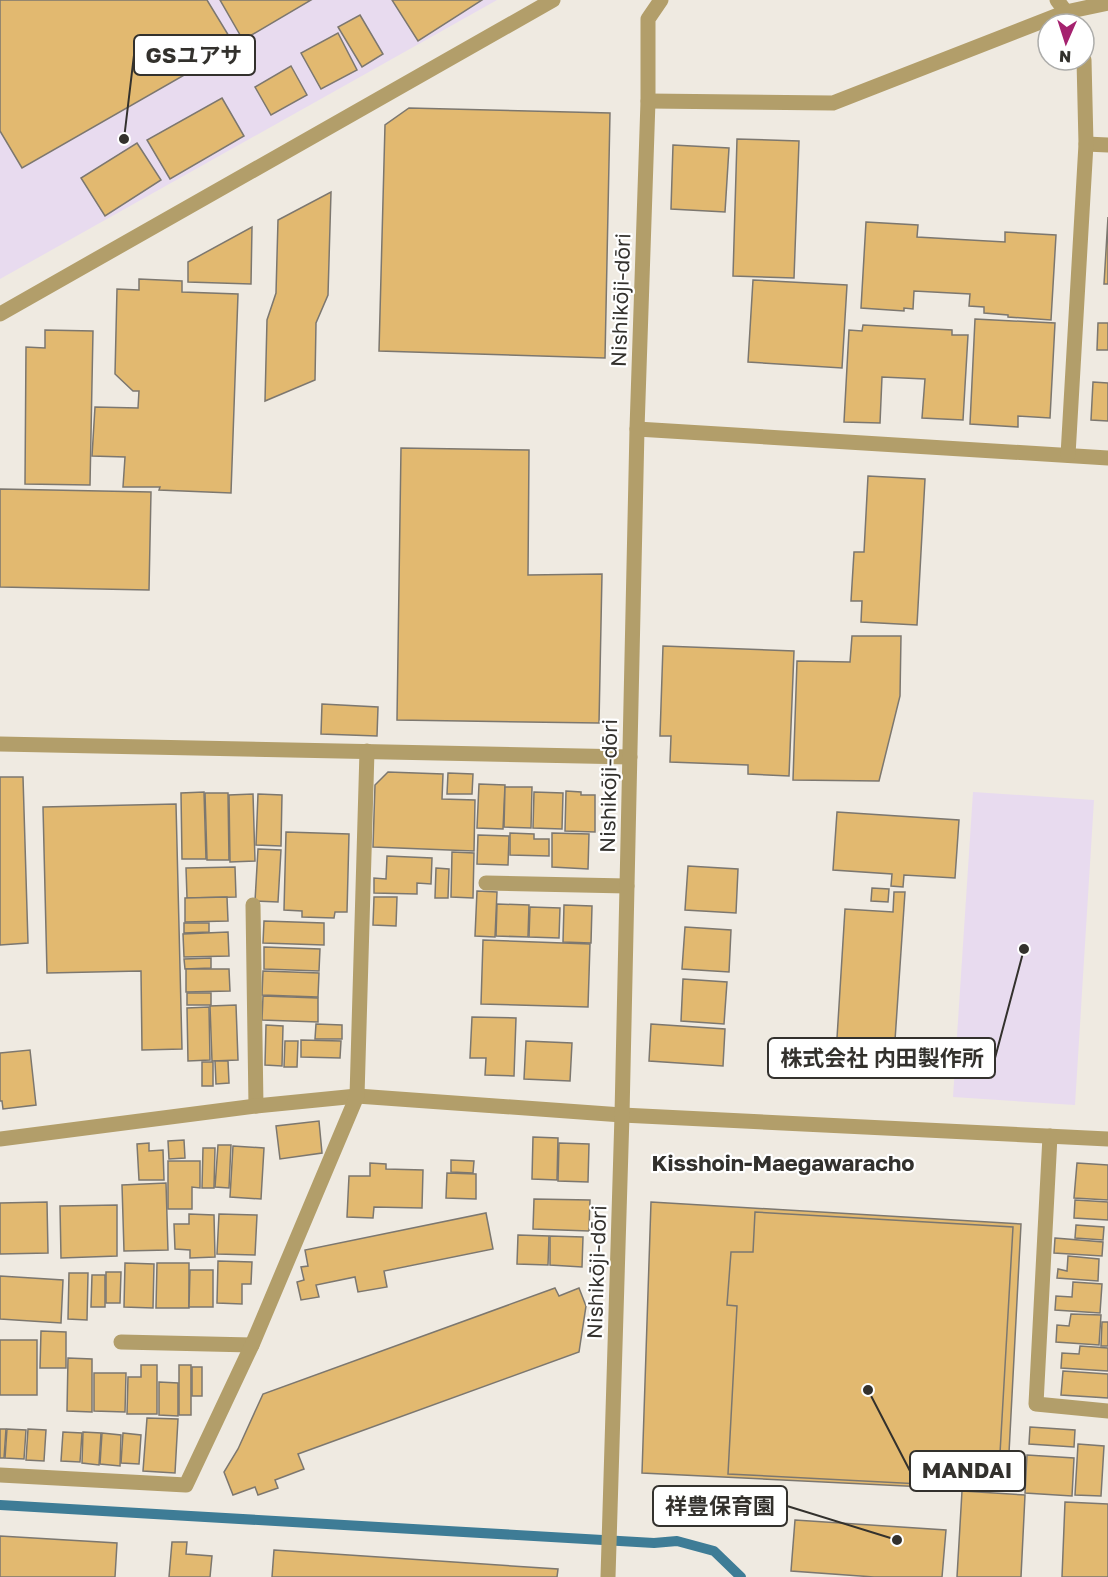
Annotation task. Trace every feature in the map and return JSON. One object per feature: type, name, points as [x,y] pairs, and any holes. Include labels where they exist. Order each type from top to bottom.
[{"type":"street","points":[[0,314],[553,0]]},
{"type":"street","name":"Nishikōji-dōri","points":[[608,1576],[622,1115],[637,429],[648,101],[648,19],[661,0]]},
{"type":"street","points":[[1065,12],[1108,3]]},
{"type":"street","points":[[648,101],[833,103],[1036,23]]},
{"type":"street","points":[[1068,455],[1086,144],[1084,72]]},
{"type":"street","points":[[1086,144],[1108,145]]},
{"type":"street","points":[[637,429],[1108,458]]},
{"type":"street","points":[[0,744],[630,757]]},
{"type":"street","points":[[0,1475],[186,1485],[252,1346],[357,1096],[368,751]]},
{"type":"street","points":[[486,883],[627,886]]},
{"type":"street","points":[[253,905],[256,1106]]},
{"type":"street","points":[[0,1139],[256,1106],[357,1096],[622,1115],[1108,1139]]},
{"type":"street","points":[[1050,1136],[1036,1404],[1108,1411]]},
{"type":"street","points":[[121,1342],[252,1346]]},
{"type":"shaded area","points":[[0,0],[497,0],[0,279]]},
{"type":"shaded area","points":[[973,792],[1094,800],[1075,1105],[953,1097]]},
{"type":"building","points":[[0,0],[207,0],[235,46],[22,168],[0,131]]},
{"type":"building","points":[[220,0],[311,0],[243,40]]},
{"type":"building","points":[[392,0],[482,0],[418,41]]},
{"type":"building","points":[[360,15],[383,54],[362,67],[338,27]]},
{"type":"building","points":[[338,33],[357,70],[321,89],[301,53]]},
{"type":"building","points":[[291,66],[307,95],[271,115],[255,87]]},
{"type":"building","points":[[222,98],[244,136],[170,179],[147,140]]},
{"type":"building","points":[[409,108],[610,113],[605,358],[379,351],[385,125]]},
{"type":"building","points":[[737,139],[799,141],[794,278],[733,276]]},
{"type":"building","points":[[137,143],[161,180],[105,216],[81,178]]},
{"type":"building","points":[[673,145],[729,148],[725,212],[671,209]]},
{"type":"building","points":[[331,192],[328,295],[316,323],[315,380],[265,401],[267,320],[276,293],[278,220]]},
{"type":"building","points":[[1108,217],[1108,284],[1104,284]]},
{"type":"building","points":[[866,222],[918,225],[917,237],[1005,242],[1005,232],[1056,235],[1051,320],[984,313],[984,307],[969,306],[970,294],[914,291],[913,309],[904,308],[904,311],[861,308]]},
{"type":"building","points":[[252,227],[251,284],[188,282],[188,262]]},
{"type":"building","points":[[139,279],[182,281],[182,292],[238,294],[231,493],[159,490],[160,487],[123,487],[125,457],[92,456],[95,407],[138,408],[139,391],[133,391],[115,374],[117,289],[139,290]]},
{"type":"building","points":[[753,280],[847,285],[842,368],[748,362]]},
{"type":"building","points":[[975,319],[1055,323],[1050,418],[1018,416],[1018,427],[970,424]]},
{"type":"building","points":[[1098,323],[1108,323],[1108,350],[1097,350]]},
{"type":"building","points":[[863,325],[952,330],[952,335],[968,335],[963,420],[922,418],[925,379],[882,377],[880,423],[844,422],[849,330],[862,331]]},
{"type":"building","points":[[45,330],[93,331],[90,485],[25,484],[26,347],[45,348]]},
{"type":"building","points":[[1093,382],[1108,383],[1108,421],[1091,420]]},
{"type":"building","points":[[401,448],[529,450],[528,575],[602,574],[599,723],[397,720]]},
{"type":"building","points":[[868,476],[925,479],[917,625],[861,622],[862,601],[851,601],[854,552],[864,552]]},
{"type":"building","points":[[0,489],[151,492],[149,590],[0,587]]},
{"type":"building","points":[[852,636],[901,636],[900,696],[879,781],[793,780],[797,661],[850,662]]},
{"type":"building","points":[[663,646],[794,651],[789,776],[748,774],[748,765],[670,762],[671,736],[660,736]]},
{"type":"building","points":[[322,704],[378,707],[377,736],[321,734]]},
{"type":"building","points":[[388,772],[443,774],[442,799],[475,800],[474,851],[373,847],[375,785]]},
{"type":"building","points":[[448,773],[473,774],[472,794],[447,794]]},
{"type":"building","points":[[0,777],[23,777],[28,943],[0,945]]},
{"type":"building","points":[[479,784],[505,785],[503,829],[477,828]]},
{"type":"building","points":[[505,787],[532,787],[531,828],[504,827]]},
{"type":"building","points":[[566,791],[581,792],[581,795],[595,795],[595,832],[565,831]]},
{"type":"building","points":[[204,792],[206,859],[182,859],[181,793]]},
{"type":"building","points":[[534,792],[563,793],[562,829],[533,828]]},
{"type":"building","points":[[205,793],[228,793],[229,860],[207,860]]},
{"type":"building","points":[[253,794],[255,861],[230,862],[229,795]]},
{"type":"building","points":[[258,794],[282,795],[281,846],[256,845]]},
{"type":"building","points":[[176,804],[182,1049],[142,1050],[141,971],[47,973],[43,807]]},
{"type":"building","points":[[837,812],[959,820],[955,878],[904,875],[903,887],[891,886],[892,874],[833,870]]},
{"type":"building","points":[[286,832],[349,834],[347,912],[335,912],[334,918],[302,917],[302,911],[284,910]]},
{"type":"building","points":[[510,833],[534,834],[534,839],[549,839],[549,856],[510,855]]},
{"type":"building","points":[[552,833],[589,834],[588,869],[552,867]]},
{"type":"building","points":[[478,835],[509,836],[508,865],[477,864]]},
{"type":"building","points":[[258,849],[281,850],[278,902],[255,901]]},
{"type":"building","points":[[452,852],[474,853],[473,898],[451,897]]},
{"type":"building","points":[[387,856],[432,858],[431,884],[417,883],[417,894],[374,893],[374,878],[386,879]]},
{"type":"building","points":[[688,866],[738,869],[736,913],[685,910]]},
{"type":"building","points":[[235,867],[236,897],[187,898],[186,868]]},
{"type":"building","points":[[436,868],[449,869],[448,898],[435,898]]},
{"type":"building","points":[[872,888],[889,889],[888,902],[871,901]]},
{"type":"building","points":[[477,891],[497,892],[495,937],[475,936]]},
{"type":"building","points":[[894,892],[905,892],[894,1055],[871,1053],[872,1040],[837,1038],[845,909],[893,912]]},
{"type":"building","points":[[227,897],[228,921],[185,922],[185,898]]},
{"type":"building","points":[[374,897],[397,897],[396,926],[373,925]]},
{"type":"building","points":[[497,904],[529,905],[528,937],[496,936]]},
{"type":"building","points":[[564,905],[592,906],[591,943],[563,942]]},
{"type":"building","points":[[530,907],[560,908],[559,938],[529,937]]},
{"type":"building","points":[[264,921],[324,923],[324,945],[263,943]]},
{"type":"building","points":[[184,923],[209,923],[209,932],[184,933]]},
{"type":"building","points":[[685,927],[731,930],[729,972],[682,969]]},
{"type":"building","points":[[228,932],[229,956],[184,957],[183,934]]},
{"type":"building","points":[[483,940],[590,944],[588,1007],[481,1004]]},
{"type":"building","points":[[264,947],[320,949],[319,971],[264,969]]},
{"type":"building","points":[[211,958],[211,968],[185,969],[184,959]]},
{"type":"building","points":[[186,969],[229,969],[230,991],[186,992]]},
{"type":"building","points":[[263,971],[319,973],[318,997],[262,995]]},
{"type":"building","points":[[683,979],[727,982],[724,1024],[681,1021]]},
{"type":"building","points":[[187,993],[211,993],[211,1005],[187,1005]]},
{"type":"building","points":[[263,996],[318,998],[318,1022],[262,1020]]},
{"type":"building","points":[[236,1005],[238,1060],[212,1061],[210,1006]]},
{"type":"building","points":[[209,1007],[210,1060],[188,1061],[187,1008]]},
{"type":"building","points":[[472,1017],[516,1018],[514,1076],[485,1075],[486,1058],[470,1058]]},
{"type":"building","points":[[316,1024],[342,1025],[342,1039],[315,1039]]},
{"type":"building","points":[[651,1024],[725,1029],[723,1066],[649,1061]]},
{"type":"building","points":[[266,1025],[283,1026],[282,1066],[265,1065]]},
{"type":"building","points":[[301,1040],[341,1041],[340,1058],[301,1057]]},
{"type":"building","points":[[285,1041],[298,1041],[297,1067],[284,1067]]},
{"type":"building","points":[[526,1041],[572,1043],[570,1081],[524,1079]]},
{"type":"building","points":[[30,1050],[36,1105],[3,1109],[2,1101],[0,1101],[0,1053]]},
{"type":"building","points":[[215,1061],[228,1061],[229,1083],[216,1084]]},
{"type":"building","points":[[202,1062],[213,1062],[213,1086],[202,1086]]},
{"type":"building","points":[[319,1121],[322,1153],[280,1159],[276,1126]]},
{"type":"building","points":[[533,1137],[558,1138],[557,1180],[532,1179]]},
{"type":"building","points":[[184,1140],[185,1158],[169,1159],[168,1141]]},
{"type":"building","points":[[149,1143],[149,1151],[163,1150],[164,1180],[139,1180],[137,1144]]},
{"type":"building","points":[[559,1143],[589,1144],[588,1182],[558,1181]]},
{"type":"building","points":[[218,1145],[231,1145],[229,1188],[215,1187]]},
{"type":"building","points":[[233,1146],[264,1148],[261,1199],[230,1197]]},
{"type":"building","points":[[203,1148],[215,1148],[214,1188],[202,1188]]},
{"type":"building","points":[[451,1160],[474,1161],[473,1173],[451,1172]]},
{"type":"building","points":[[168,1161],[200,1161],[200,1188],[192,1187],[192,1209],[168,1209]]},
{"type":"building","points":[[370,1163],[386,1164],[386,1169],[423,1170],[422,1208],[374,1207],[373,1218],[347,1217],[349,1176],[370,1176]]},
{"type":"building","points":[[1077,1163],[1108,1165],[1108,1200],[1074,1198]]},
{"type":"building","points":[[447,1173],[476,1174],[476,1199],[446,1198]]},
{"type":"building","points":[[166,1183],[168,1250],[124,1251],[122,1185]]},
{"type":"building","points":[[534,1199],[590,1200],[589,1231],[533,1229]]},
{"type":"building","points":[[1075,1200],[1108,1202],[1108,1220],[1074,1218]]},
{"type":"building","points":[[47,1202],[48,1253],[0,1254],[0,1203]]},
{"type":"building","points":[[651,1202],[1021,1224],[1007,1491],[642,1473]]},
{"type":"building","points":[[117,1205],[117,1256],[61,1258],[60,1206]]},
{"type":"building","points":[[755,1212],[1013,1227],[998,1488],[728,1474],[737,1306],[727,1305],[731,1252],[753,1252]]},
{"type":"building","points":[[486,1213],[493,1249],[384,1271],[387,1287],[358,1292],[355,1277],[316,1285],[319,1297],[301,1300],[297,1282],[304,1280],[301,1267],[308,1266],[305,1250]]},
{"type":"building","points":[[189,1214],[214,1215],[215,1257],[190,1258],[190,1250],[175,1249],[174,1224],[189,1224]]},
{"type":"building","points":[[219,1214],[257,1215],[255,1255],[217,1254]]},
{"type":"building","points":[[1076,1225],[1104,1227],[1103,1240],[1075,1238]]},
{"type":"building","points":[[518,1235],[549,1236],[548,1265],[517,1264]]},
{"type":"building","points":[[550,1236],[583,1237],[582,1267],[550,1265]]},
{"type":"building","points":[[1055,1238],[1103,1242],[1102,1256],[1054,1253]]},
{"type":"building","points":[[1068,1256],[1099,1259],[1098,1281],[1057,1278],[1058,1269],[1067,1271]]},
{"type":"building","points":[[218,1261],[252,1262],[251,1284],[242,1284],[242,1304],[217,1303]]},
{"type":"building","points":[[125,1263],[154,1264],[153,1308],[124,1307]]},
{"type":"building","points":[[157,1263],[189,1263],[189,1308],[156,1308]]},
{"type":"building","points":[[190,1270],[213,1270],[213,1307],[189,1307]]},
{"type":"building","points":[[106,1272],[121,1272],[120,1303],[106,1303]]},
{"type":"building","points":[[69,1273],[88,1273],[87,1320],[68,1319]]},
{"type":"building","points":[[92,1275],[105,1275],[105,1307],[91,1307]]},
{"type":"building","points":[[0,1276],[63,1280],[61,1323],[0,1319]]},
{"type":"building","points":[[1073,1282],[1102,1284],[1100,1313],[1055,1310],[1056,1296],[1072,1297]]},
{"type":"building","points":[[555,1288],[559,1296],[579,1288],[586,1306],[579,1352],[298,1454],[304,1469],[275,1480],[278,1488],[258,1495],[255,1487],[233,1495],[224,1472],[238,1449],[263,1394]]},
{"type":"building","points":[[1071,1314],[1101,1315],[1099,1345],[1056,1342],[1057,1325],[1069,1326]]},
{"type":"building","points":[[1102,1322],[1108,1322],[1108,1346],[1101,1346]]},
{"type":"building","points":[[41,1331],[66,1332],[66,1368],[40,1368]]},
{"type":"building","points":[[0,1340],[37,1340],[37,1395],[0,1395]]},
{"type":"building","points":[[1080,1346],[1108,1348],[1108,1371],[1061,1368],[1062,1353],[1079,1354]]},
{"type":"building","points":[[68,1358],[92,1359],[92,1412],[67,1411]]},
{"type":"building","points":[[141,1365],[157,1365],[157,1414],[127,1414],[128,1377],[141,1377]]},
{"type":"building","points":[[179,1365],[191,1365],[191,1415],[179,1415]]},
{"type":"building","points":[[192,1367],[202,1367],[202,1396],[192,1396]]},
{"type":"building","points":[[1063,1371],[1108,1374],[1108,1398],[1061,1395]]},
{"type":"building","points":[[94,1373],[126,1373],[125,1412],[94,1411]]},
{"type":"building","points":[[159,1382],[178,1383],[178,1416],[159,1415]]},
{"type":"building","points":[[147,1418],[178,1419],[175,1473],[143,1471]]},
{"type":"building","points":[[1030,1427],[1075,1430],[1074,1447],[1029,1444]]},
{"type":"building","points":[[0,1429],[6,1429],[4,1458],[0,1458]]},
{"type":"building","points":[[7,1429],[26,1430],[24,1459],[5,1458]]},
{"type":"building","points":[[28,1429],[46,1430],[44,1461],[26,1460]]},
{"type":"building","points":[[63,1432],[82,1433],[80,1462],[61,1461]]},
{"type":"building","points":[[83,1432],[101,1433],[99,1465],[82,1463]]},
{"type":"building","points":[[102,1433],[121,1435],[120,1466],[100,1464]]},
{"type":"building","points":[[123,1433],[141,1435],[139,1464],[121,1463]]},
{"type":"building","points":[[1078,1444],[1104,1446],[1101,1496],[1075,1495]]},
{"type":"building","points":[[1027,1455],[1074,1458],[1072,1496],[1025,1493]]},
{"type":"building","points":[[962,1491],[1025,1495],[1021,1577],[957,1577]]},
{"type":"building","points":[[1065,1502],[1108,1504],[1108,1577],[1062,1577]]},
{"type":"building","points":[[795,1520],[946,1530],[942,1577],[874,1577],[791,1571]]},
{"type":"building","points":[[0,1536],[117,1543],[115,1577],[0,1577]]},
{"type":"building","points":[[172,1542],[187,1542],[186,1554],[212,1556],[210,1577],[169,1577]]},
{"type":"building","points":[[274,1550],[558,1569],[557,1577],[272,1577]]},
{"type":"waterway","points":[[0,1505],[654,1543],[677,1541],[714,1551],[741,1577]]},
{"type":"place","name":"GSユアサ","points":[[124,139]]},
{"type":"place","name":"株式会社 内田製作所","points":[[1024,949]]},
{"type":"place","name":"MANDAI","points":[[868,1390]]},
{"type":"place","name":"祥豊保育園","points":[[897,1540]]},
{"type":"district","name":"Kisshoin-Maegawaracho","points":[[783,1162]]}]
